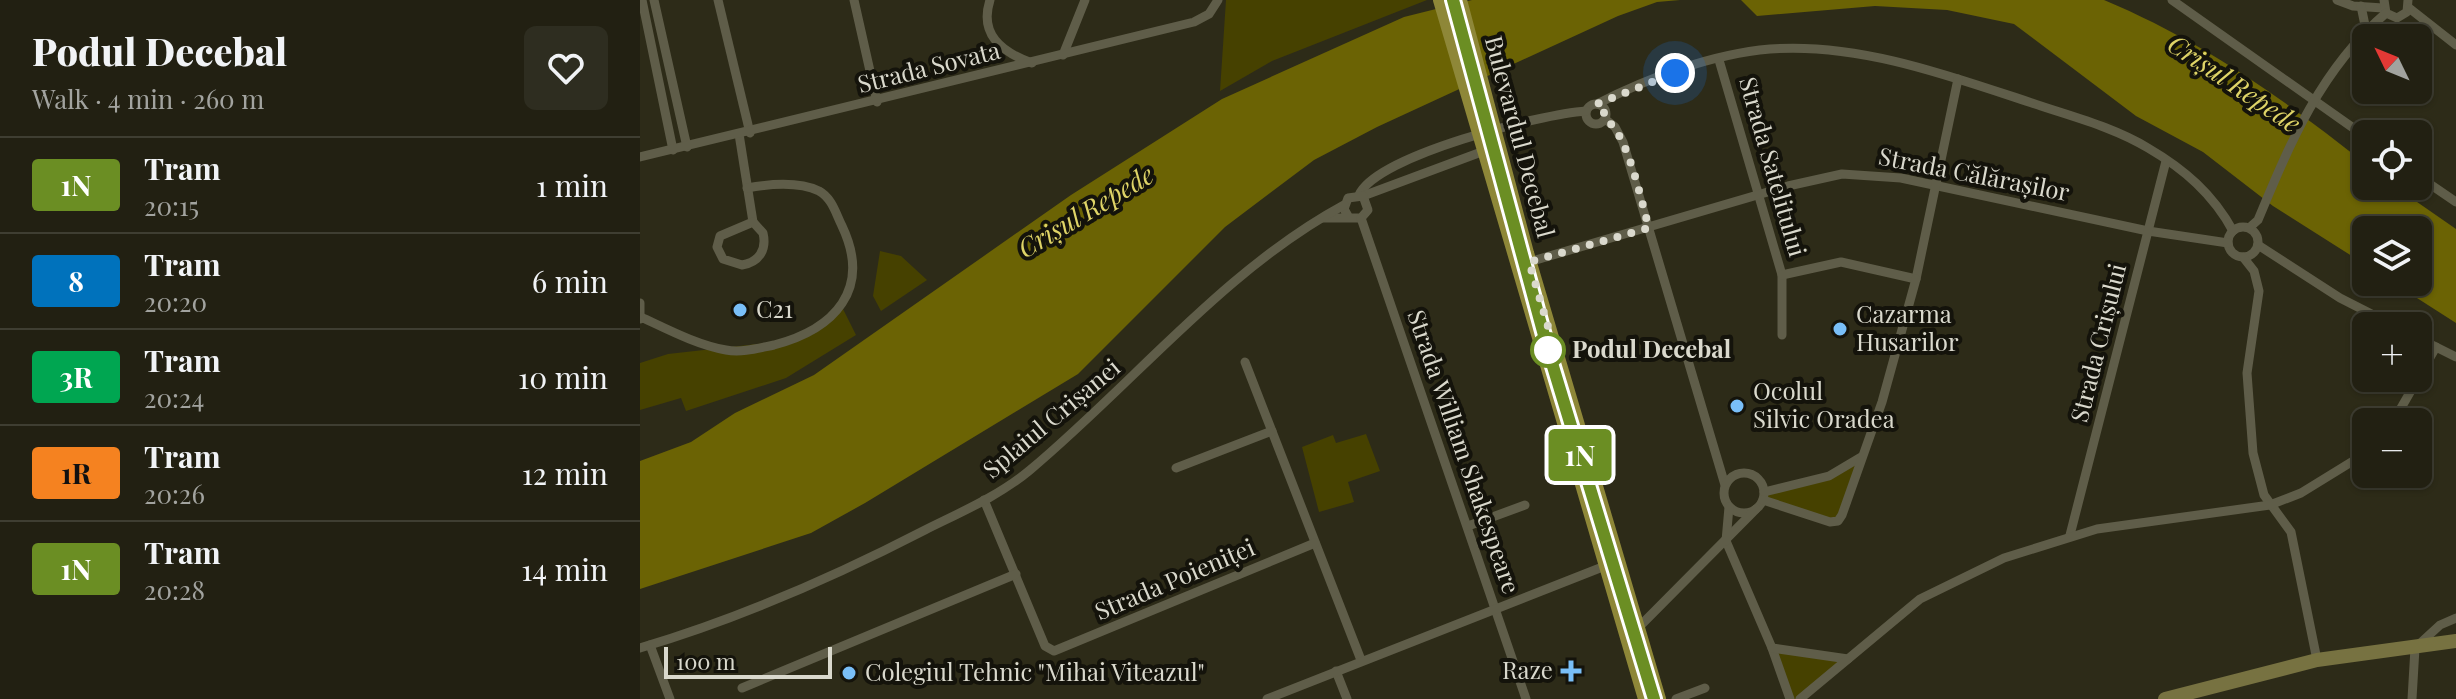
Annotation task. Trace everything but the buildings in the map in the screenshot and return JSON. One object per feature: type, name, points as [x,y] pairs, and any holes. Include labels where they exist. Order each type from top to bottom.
[{"type":"main road","name":"Bulevardul Decebal","points":[[1440,0],[1529,262],[1659,699]]},
{"type":"main road","name":"Bulevardul Decebal","points":[[1460,0],[1490,149],[1605,566],[1645,699]]},
{"type":"street","points":[[718,0],[744,134],[747,188],[753,222],[763,233],[764,249],[760,256],[742,265],[723,259],[717,247],[720,236],[753,222]]},
{"type":"street","points":[[854,0],[877,102]]},
{"type":"street","points":[[990,0],[985,16],[992,38],[1008,53],[1032,63]]},
{"type":"street","points":[[1063,55],[1085,0]]},
{"type":"street","name":"Strada Sovata","points":[[640,157],[877,102],[1194,22],[1209,14],[1218,0]]},
{"type":"street","points":[[2172,0],[2352,126]]},
{"type":"street","points":[[2337,0],[2384,7],[2397,18],[2408,4],[2456,45]]},
{"type":"street","points":[[673,150],[641,6],[654,2],[687,147]]},
{"type":"street","points":[[2361,6],[2365,24]]},
{"type":"street","points":[[2371,24],[2384,7]]},
{"type":"street","points":[[2233,231],[2249,228],[2258,220],[2314,98],[2352,48]]},
{"type":"street","points":[[1363,199],[1371,178],[1425,152],[1550,115],[1586,111],[1653,79],[1719,60],[1768,50],[1813,49],[1845,53],[1958,79],[2104,127],[2148,148],[2205,188],[2233,231]]},
{"type":"street","name":"Strada Satelitului","points":[[1719,60],[1782,275],[1782,335]]},
{"type":"street","points":[[1763,496],[1830,522],[1838,521],[1882,402],[1916,279],[1958,79]]},
{"type":"street","points":[[1597,104],[1605,110],[1605,119]]},
{"type":"street","points":[[1586,111],[1587,120],[1593,124],[1605,119]]},
{"type":"street","points":[[1605,119],[1615,127],[1623,142],[1725,485],[1723,496],[1729,507],[1740,513],[1756,509]]},
{"type":"street","name":"Splaiul Crișanei","points":[[645,646],[689,634],[871,558],[984,500],[1027,472],[1120,392],[1231,286],[1319,218],[1344,205],[1348,198],[1363,199],[1399,180],[1490,149]]},
{"type":"street","name":"Strada Crișului","points":[[2070,535],[2166,161]]},
{"type":"street","name":"Strada Călărașilor","points":[[1529,262],[1842,174],[1901,178],[2148,231],[2228,243]]},
{"type":"street","points":[[640,303],[640,318],[726,350],[752,350],[794,340],[827,323],[842,307],[852,279],[852,247],[831,202],[822,193],[807,187],[766,184],[747,188]]},
{"type":"street","points":[[2432,186],[2456,202]]},
{"type":"street","name":"Splaiul Crișanei","points":[[1361,218],[1363,199]]},
{"type":"street","points":[[1344,205],[1348,216]]},
{"type":"street","points":[[1319,218],[1361,218]]},
{"type":"street","name":"Strada William Shakespeare","points":[[1361,218],[1526,699]]},
{"type":"street","points":[[2243,257],[2253,253],[2258,245],[2257,235],[2249,228]]},
{"type":"street","points":[[2233,231],[2228,243],[2234,254],[2243,257],[2254,271],[2259,291],[2249,352],[2247,412],[2255,465],[2270,505],[2291,532],[2317,660]]},
{"type":"street","points":[[2258,245],[2340,298],[2368,312]]},
{"type":"street","points":[[1782,275],[1841,262],[1916,279]]},
{"type":"street","points":[[2432,345],[2456,357]]},
{"type":"street","points":[[2401,408],[2436,347]]},
{"type":"street","points":[[1245,362],[1361,660]]},
{"type":"street","points":[[1176,468],[1272,431]]},
{"type":"street","points":[[1763,496],[1829,476],[1861,457]]},
{"type":"street","points":[[1800,699],[1920,599],[2004,558],[2070,535],[2270,505],[2301,493],[2352,462]]},
{"type":"street","points":[[1638,628],[1726,541],[1756,509],[1763,496],[1760,482],[1746,473],[1735,475],[1725,485]]},
{"type":"street","points":[[742,688],[1016,574],[984,500]]},
{"type":"street","points":[[1468,526],[1525,505]]},
{"type":"street","points":[[1729,507],[1726,541],[1772,648],[1790,699]]},
{"type":"street","name":"Strada Poieniței","points":[[1016,574],[1049,650],[1066,647],[1315,543]]},
{"type":"street","points":[[1267,699],[1605,566]]},
{"type":"street","points":[[2412,699],[2415,648],[2440,625],[2456,618]]},
{"type":"street","points":[[2165,699],[2317,660],[2456,641]]},
{"type":"street","points":[[645,646],[670,699]]},
{"type":"street","points":[[1772,648],[1848,659]]},
{"type":"street","points":[[1336,671],[1347,699]]},
{"type":"street","points":[[1676,699],[1705,688]]},
{"type":"shaded area","points":[[1226,0],[1427,0],[1272,61],[1220,91]]},
{"type":"shaded area","points":[[880,251],[901,256],[927,280],[881,311],[873,296]]},
{"type":"shaded area","points":[[842,307],[856,335],[786,378],[686,411],[681,398],[640,410],[640,363],[668,354],[794,340]]},
{"type":"shaded area","points":[[1366,434],[1380,471],[1348,482],[1354,502],[1319,512],[1302,447],[1333,435],[1336,443]]},
{"type":"shaded area","points":[[1861,457],[1838,521],[1763,500],[1764,492],[1809,483]]},
{"type":"shaded area","points":[[1772,648],[1848,659],[1800,699],[1790,699]]},
{"type":"water","name":"Crișul Repede","points":[[1472,0],[1680,0],[1657,2],[1618,16],[1377,127],[1314,160],[1225,227],[1078,374],[811,533],[640,589],[640,461],[691,442],[735,413],[814,375],[1071,195],[1222,99],[1404,17]]},
{"type":"water","name":"Crișul Repede","points":[[1741,0],[2104,0],[2141,16],[2241,73],[2352,153],[2352,200],[2414,200],[2456,229],[2456,323],[2414,296],[2432,296],[2432,216],[2352,216],[2352,256],[2273,206],[2203,152],[2136,116],[2014,24],[1947,10],[1875,6],[1757,16]]},
{"type":"tram line","points":[[1446,0],[1649,699]]},
{"type":"tram line","name":"1N","points":[[1453,0],[1548,350],[1654,699]]},
{"type":"place","name":"C21","points":[[740,310]]},
{"type":"place","name":"Cazarma Husarilor","points":[[1840,329]]},
{"type":"place","name":"Podul Decebal","points":[[1548,350]]},
{"type":"place","name":"Ocolul Silvic Oradea","points":[[1737,406]]},
{"type":"place","name":"Raze","points":[[1571,671]]},
{"type":"place","name":"Colegiul Tehnic \"Mihai Viteazul\"","points":[[849,673]]},
{"type":"route","points":[[1548,350],[1554,347],[1529,262],[1649,228],[1623,142],[1615,127],[1605,119],[1603,107],[1597,104],[1632,87],[1675,73]]}]
